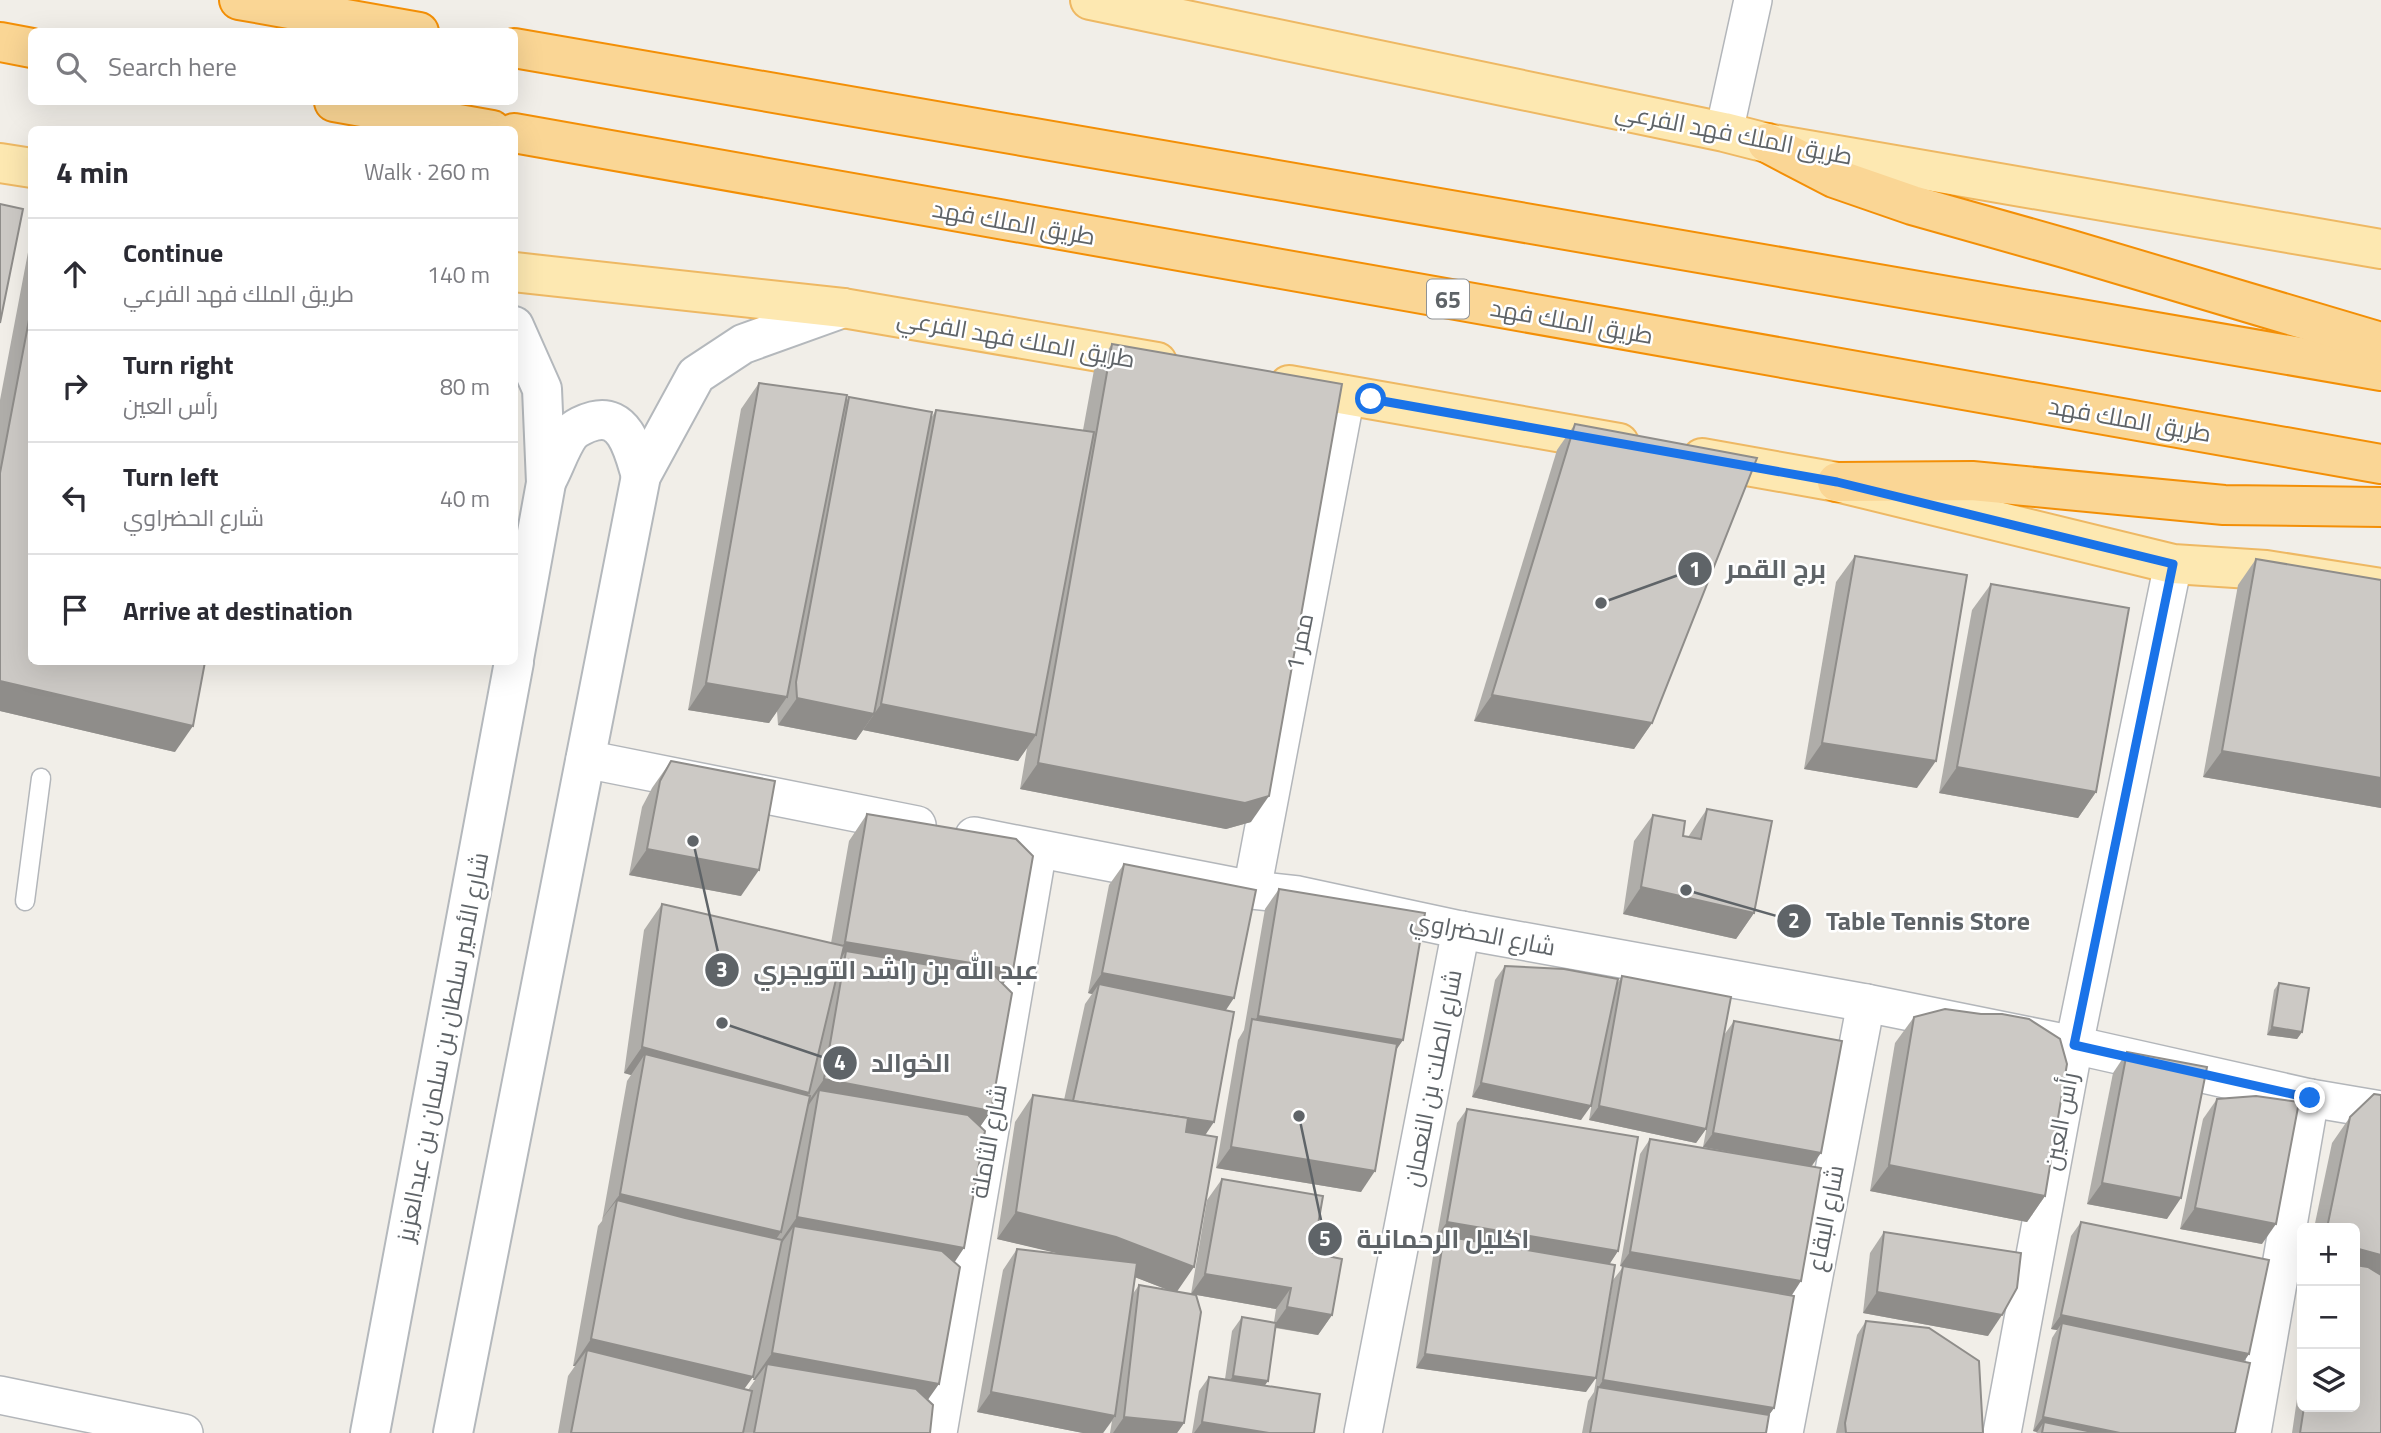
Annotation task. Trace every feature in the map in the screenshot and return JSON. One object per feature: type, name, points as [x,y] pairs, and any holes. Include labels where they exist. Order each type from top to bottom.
[{"type":"highway","points":[[239,0],[396,28]]},
{"type":"highway","points":[[0,42],[28,47]]},
{"type":"highway","points":[[518,49],[2381,371]]},
{"type":"highway","points":[[351,105],[469,126]]},
{"type":"highway","name":"طريق الملك فهد","points":[[518,134],[2381,464]]},
{"type":"highway","points":[[1768,143],[1834,178],[1912,205],[2377,341],[2381,346]]},
{"type":"highway","points":[[1837,482],[1972,481],[2224,505],[2381,507]]},
{"type":"main road","name":"طريق الملك فهد الفرعي","points":[[1090,0],[1768,143],[2381,249]]},
{"type":"main road","points":[[0,163],[28,167]]},
{"type":"main road","name":"طريق الملك فهد الفرعي","points":[[518,272],[843,308],[1197,369]]},
{"type":"main road","points":[[1251,378],[1837,482],[2173,564],[2266,570],[2381,588]]},
{"type":"street","points":[[1724,132],[1753,0]]},
{"type":"street","points":[[453,1433],[641,476],[696,375],[743,344],[843,308]]},
{"type":"street","name":"شارع الأمير سلطان بن سلمان بن عبدالعزيز","points":[[518,335],[542,388],[546,483],[518,638]]},
{"type":"street","name":"ممر 1","points":[[1252,890],[1346,395]]},
{"type":"street","points":[[546,483],[571,433],[597,420],[610,421],[622,428],[634,450],[641,476]]},
{"type":"street","name":"رأس العين","points":[[2002,1433],[2074,1045],[2173,564]]},
{"type":"street","name":"شارع الأمير سلطان بن سلمان بن عبدالعزيز","points":[[370,1433],[513,665]]},
{"type":"street","name":"شارع الحضراوي","points":[[585,759],[1252,890],[1298,895],[1461,930],[1866,1003],[2074,1045],[2310,1098],[2381,1110]]},
{"type":"street","name":"شارع الثاملة","points":[[938,1433],[1038,849]]},
{"type":"street","name":"شارع الصلت بن النعمان","points":[[1363,1433],[1461,930]]},
{"type":"street","name":"شارع البقاع","points":[[1784,1433],[1866,1003]]},
{"type":"street","points":[[2252,1433],[2310,1098]]},
{"type":"street","points":[[0,1395],[184,1433]]},
{"type":"lane","points":[[25,901],[41,778]]},
{"type":"building","points":[[0,204],[23,209],[0,323]]},
{"type":"building","points":[[28,325],[28,665],[204,665],[193,726],[0,681],[0,473]]},
{"type":"building","points":[[1112,344],[1342,384],[1269,796],[1245,803],[1038,763]]},
{"type":"building","points":[[759,383],[847,395],[787,697],[706,683]]},
{"type":"building","points":[[849,397],[932,412],[874,714],[797,698],[796,682]]},
{"type":"building","points":[[936,410],[1094,432],[1036,735],[881,704]]},
{"type":"building","points":[[1575,424],[1757,458],[1652,723],[1492,695]]},
{"type":"building","points":[[1855,556],[1967,575],[1936,761],[1822,743]]},
{"type":"building","points":[[2256,559],[2381,580],[2381,778],[2222,751]]},
{"type":"building","points":[[1991,584],[2129,608],[2096,792],[1957,767]]},
{"type":"building","points":[[671,761],[775,781],[759,870],[647,849],[660,781]]},
{"type":"building","points":[[1707,809],[1772,821],[1754,913],[1641,887],[1653,815],[1685,821],[1683,836],[1701,839]]},
{"type":"building","points":[[867,814],[1016,839],[1033,856],[1013,970],[845,942]]},
{"type":"building","points":[[1124,864],[1256,890],[1234,998],[1102,973]]},
{"type":"building","points":[[1279,889],[1425,913],[1403,1040],[1258,1016]]},
{"type":"building","points":[[662,904],[844,946],[809,1093],[642,1047]]},
{"type":"building","points":[[846,951],[995,976],[1012,993],[991,1111],[824,1079]]},
{"type":"building","points":[[1505,966],[1564,969],[1618,979],[1591,1106],[1481,1083]]},
{"type":"building","points":[[1622,976],[1731,997],[1706,1129],[1599,1106]]},
{"type":"building","points":[[2279,983],[2309,988],[2302,1032],[2272,1027]]},
{"type":"building","points":[[1099,984],[1234,1012],[1214,1122],[1073,1101]]},
{"type":"building","points":[[1945,1009],[2029,1019],[2060,1039],[2067,1064],[2045,1196],[1889,1165],[1914,1017]]},
{"type":"building","points":[[1252,1019],[1397,1044],[1375,1171],[1231,1147]]},
{"type":"building","points":[[1734,1021],[1842,1041],[1821,1153],[1713,1133]]},
{"type":"building","points":[[2127,1052],[2207,1067],[2181,1198],[2102,1183]]},
{"type":"building","points":[[645,1054],[810,1096],[781,1232],[620,1194]]},
{"type":"building","points":[[819,1090],[968,1115],[985,1131],[964,1248],[797,1217]]},
{"type":"building","points":[[2374,1094],[2381,1095],[2381,1255],[2360,1249],[2360,1223],[2328,1223],[2350,1117]]},
{"type":"building","points":[[1033,1095],[1188,1118],[1186,1132],[1217,1137],[1194,1267],[1116,1237],[1016,1212]]},
{"type":"building","points":[[2256,1096],[2299,1102],[2276,1224],[2195,1208],[2217,1099]]},
{"type":"building","points":[[1467,1109],[1638,1137],[1618,1251],[1447,1222]]},
{"type":"building","points":[[1650,1139],[1821,1168],[1801,1281],[1630,1252]]},
{"type":"building","points":[[1222,1179],[1323,1196],[1313,1253],[1342,1259],[1332,1315],[1287,1307],[1291,1288],[1205,1274]]},
{"type":"building","points":[[617,1200],[782,1240],[753,1377],[591,1339]]},
{"type":"building","points":[[2081,1222],[2269,1260],[2249,1354],[2061,1315]]},
{"type":"building","points":[[794,1226],[942,1251],[960,1267],[939,1384],[772,1353]]},
{"type":"building","points":[[1884,1232],[2021,1253],[2017,1288],[2002,1315],[1877,1292]]},
{"type":"building","points":[[1444,1236],[1615,1265],[1596,1378],[1425,1354]]},
{"type":"building","points":[[1017,1249],[1137,1263],[1115,1416],[991,1392]]},
{"type":"building","points":[[1623,1266],[1794,1296],[1774,1408],[1603,1380]]},
{"type":"building","points":[[2360,1266],[2368,1267],[2381,1275],[2381,1433],[2300,1433],[2303,1412],[2360,1412]]},
{"type":"building","points":[[1139,1285],[1196,1295],[1201,1312],[1184,1423],[1124,1417]]},
{"type":"building","points":[[1242,1317],[1276,1323],[1268,1381],[1233,1376]]},
{"type":"building","points":[[1866,1321],[1929,1328],[1979,1361],[1983,1433],[1846,1433],[1845,1423]]},
{"type":"building","points":[[2062,1323],[2250,1363],[2235,1433],[2120,1433],[2043,1417]]},
{"type":"building","points":[[587,1350],[752,1391],[743,1433],[571,1433]]},
{"type":"building","points":[[767,1364],[916,1389],[933,1405],[930,1433],[754,1433]]},
{"type":"building","points":[[1209,1377],[1320,1394],[1314,1433],[1269,1433],[1202,1422]]},
{"type":"building","points":[[1598,1387],[1769,1415],[1766,1433],[1590,1433]]},
{"type":"building","points":[[2044,1422],[2097,1433],[2042,1433]]},
{"type":"place","name":"برج القمر","points":[[1601,603]]},
{"type":"place","name":"عبد الله بن راشد التويجري","points":[[693,841]]},
{"type":"place","name":"Table Tennis Store","points":[[1686,890]]},
{"type":"place","name":"الخوالد","points":[[722,1023]]},
{"type":"place","name":"اكليل الرحمانية","points":[[1299,1116]]},
{"type":"route","points":[[1371,399],[1837,482],[2173,564],[2074,1045],[2310,1098]]}]
